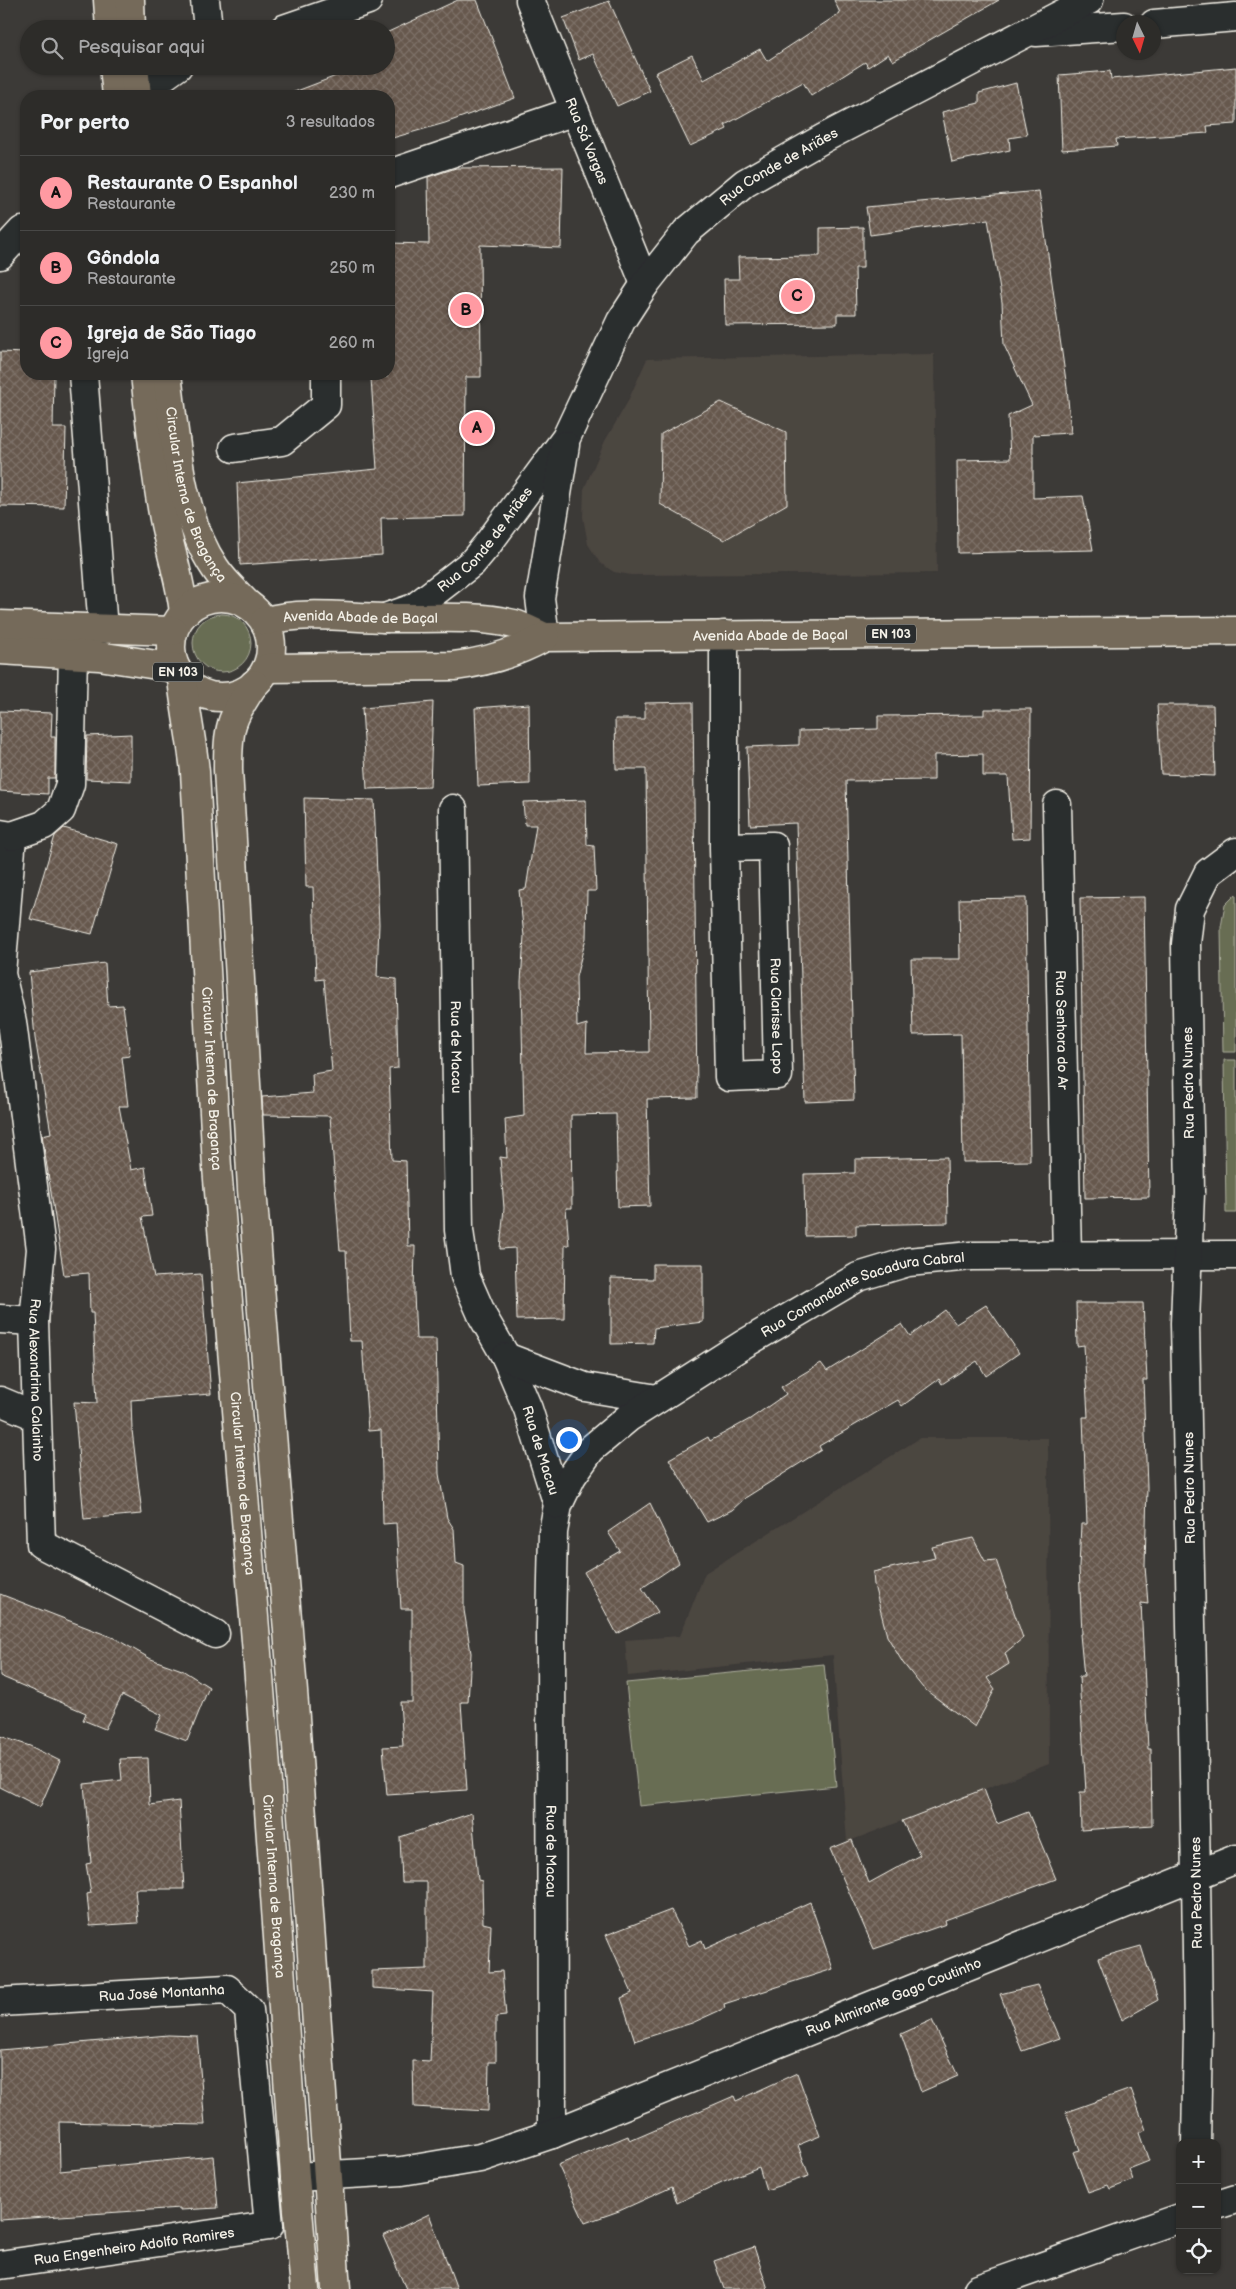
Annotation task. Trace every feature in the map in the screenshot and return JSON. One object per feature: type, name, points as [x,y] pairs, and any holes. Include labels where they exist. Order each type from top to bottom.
[{"type":"main road","points":[[108,0],[109,20]]},
{"type":"main road","points":[[130,0],[131,20]]},
{"type":"main road","points":[[115,75],[116,90]]},
{"type":"main road","points":[[136,75],[138,90]]},
{"type":"main road","name":"Circular Interna de Bragança","points":[[146,380],[155,474],[168,542],[182,596],[179,622]]},
{"type":"main road","name":"Circular Interna de Bragança","points":[[168,380],[184,490],[202,546],[215,568],[257,613]]},
{"type":"main road","name":"Avenida Abade de Baçal","points":[[179,622],[193,606],[215,597],[226,597],[257,613],[282,617],[443,617],[487,620],[515,624],[545,637],[1236,631]]},
{"type":"main road","name":"Avenida Abade de Baçal","points":[[0,650],[99,656],[179,673],[192,687],[204,693],[230,696],[243,692],[260,676],[272,644],[257,613]]},
{"type":"main road","points":[[0,625],[103,630],[179,622]]},
{"type":"main road","name":"EN 103","points":[[179,622],[172,656],[179,673]]},
{"type":"main road","name":"Avenida Abade de Baçal","points":[[260,676],[454,666],[502,657],[545,637]]},
{"type":"main road","name":"Circular Interna de Bragança","points":[[179,673],[193,744],[217,1167],[263,1726],[295,2177],[305,2289]]},
{"type":"main road","points":[[260,676],[236,710],[230,726],[228,770],[252,1189],[294,1704],[336,2289]]},
{"type":"street","points":[[205,0],[207,20]]},
{"type":"street","points":[[310,20],[368,0]]},
{"type":"street","name":"Rua Sá Vargas","points":[[530,0],[645,284]]},
{"type":"street","name":"Rua Conde de Ariães","points":[[385,618],[414,608],[472,562],[487,545],[566,438],[621,321],[645,284],[686,232],[745,183],[824,138],[1022,33],[1089,0]]},
{"type":"street","points":[[1161,23],[1236,17]]},
{"type":"street","points":[[1022,33],[1116,27]]},
{"type":"street","points":[[146,90],[165,75]]},
{"type":"street","points":[[395,172],[574,111]]},
{"type":"street","points":[[0,255],[16,229]]},
{"type":"street","points":[[83,380],[103,630]]},
{"type":"street","points":[[234,448],[282,441],[326,405],[326,380]]},
{"type":"street","name":"Rua Conde de Ariães","points":[[545,637],[540,598],[566,438]]},
{"type":"street","name":"Rua Clarisse Lopo","points":[[724,635],[724,847],[729,1077],[778,1075],[773,846],[724,847]]},
{"type":"street","points":[[6,835],[44,825],[61,810],[70,784],[73,654]]},
{"type":"street","name":"Rua Senhora do Ar","points":[[1057,804],[1067,1256]]},
{"type":"street","name":"Rua de Macau","points":[[453,809],[459,1230],[465,1276],[483,1317],[506,1357],[528,1409],[558,1505],[554,1532],[551,1628],[552,2134]]},
{"type":"street","name":"Rua Alexandrina Calainho","points":[[6,835],[1,974],[6,1022],[41,1249],[34,1321],[41,1544],[215,1634]]},
{"type":"street","name":"Rua Pedro Nunes","points":[[1196,2139],[1198,2030],[1196,1874],[1185,1323],[1190,1193],[1186,944],[1190,909],[1208,873],[1236,852]]},
{"type":"street","name":"Rua Comandante Sacadura Cabral","points":[[558,1505],[572,1476],[591,1449],[628,1418],[744,1344],[858,1277],[908,1262],[971,1256],[1236,1255]]},
{"type":"street","points":[[0,1320],[34,1321]]},
{"type":"street","points":[[506,1357],[585,1387],[657,1399]]},
{"type":"street","points":[[0,1401],[36,1416]]},
{"type":"street","name":"Rua Almirante Gago Coutinho","points":[[295,2177],[402,2171],[480,2158],[552,2134],[1236,1859]]},
{"type":"street","name":"Rua José Montanha","points":[[0,2002],[227,1989],[249,2010],[269,2226]]},
{"type":"street","points":[[1221,2204],[1236,2199]]},
{"type":"street","points":[[978,2289],[1176,2219]]},
{"type":"street","name":"Rua Engenheiro Adolfo Ramires","points":[[0,2265],[269,2226]]},
{"type":"shaded area","points":[[934,354],[937,573],[631,575],[614,572],[600,563],[588,544],[583,517],[584,489],[605,441],[627,403],[647,359]]},
{"type":"shaded area","points":[[920,1438],[1048,1438],[1049,1764],[847,1842],[833,1655],[628,1676],[625,1640],[680,1636],[705,1573]]},
{"type":"green space","points":[[222,614],[233,616],[243,622],[249,632],[251,643],[249,654],[243,664],[233,670],[222,672],[211,670],[201,664],[195,654],[193,643],[195,632],[201,622],[211,616]]},
{"type":"green space","points":[[1236,894],[1236,1052],[1223,1052],[1221,927],[1225,905]]},
{"type":"green space","points":[[1224,1060],[1236,1060],[1236,1213],[1226,1213]]},
{"type":"green space","points":[[824,1664],[836,1786],[639,1806],[626,1683]]},
{"type":"building","points":[[458,0],[477,0],[515,98],[445,123],[395,137],[395,90],[299,90],[336,75],[395,75],[395,29]]},
{"type":"building","points":[[834,0],[999,0],[893,61],[888,54],[868,67],[865,62],[811,96],[803,82],[725,125],[727,129],[690,146],[655,73],[692,55],[704,80],[760,49],[767,61],[840,13]]},
{"type":"building","points":[[609,1],[650,91],[617,106],[593,54],[579,60],[563,18]]},
{"type":"building","points":[[1236,67],[1236,124],[1207,126],[1208,133],[1116,139],[1117,146],[1062,150],[1059,75],[1110,71],[1111,79]]},
{"type":"building","points":[[1016,83],[1027,135],[1009,138],[1010,150],[952,162],[942,112],[979,103],[979,93]]},
{"type":"building","points":[[563,167],[561,248],[480,245],[481,377],[466,377],[465,516],[381,518],[382,555],[240,565],[237,483],[377,469],[371,380],[395,380],[395,243],[429,244],[428,177],[456,168]]},
{"type":"building","points":[[1039,191],[1067,388],[1071,433],[1033,435],[1033,498],[1083,496],[1093,550],[958,553],[957,460],[1010,459],[1008,416],[1032,405],[1004,345],[1002,302],[988,219],[870,235],[866,207]]},
{"type":"building","points":[[863,227],[863,268],[855,268],[856,314],[837,314],[837,324],[725,325],[724,279],[739,279],[738,257],[820,256],[820,228]]},
{"type":"building","points":[[0,352],[20,353],[20,380],[54,380],[53,428],[66,428],[64,507],[0,506]]},
{"type":"building","points":[[721,402],[786,432],[787,504],[724,540],[660,504],[661,434]]},
{"type":"building","points":[[433,702],[430,787],[367,789],[362,708]]},
{"type":"building","points":[[693,702],[697,1098],[647,1099],[650,1206],[618,1207],[616,1114],[571,1115],[572,1208],[566,1208],[569,1245],[565,1245],[564,1319],[517,1320],[515,1248],[500,1249],[504,1208],[500,1157],[507,1158],[505,1119],[524,1116],[521,982],[524,936],[519,890],[526,889],[536,825],[525,825],[523,802],[586,800],[587,845],[594,846],[596,891],[587,891],[586,938],[576,977],[577,1027],[587,1024],[586,1053],[649,1052],[646,769],[616,769],[615,719],[645,719],[645,703]]},
{"type":"building","points":[[529,704],[530,784],[478,786],[475,708]]},
{"type":"building","points":[[1157,705],[1213,705],[1215,776],[1161,774]]},
{"type":"building","points":[[984,709],[1031,709],[1030,838],[1012,839],[1008,776],[983,776],[983,754],[934,755],[934,780],[846,781],[854,1100],[805,1102],[796,823],[750,825],[747,747],[799,745],[799,731],[878,729],[878,716],[984,715]]},
{"type":"building","points":[[0,711],[52,713],[51,737],[55,737],[55,778],[48,778],[48,794],[0,791]]},
{"type":"building","points":[[131,734],[131,781],[86,779],[87,736]]},
{"type":"building","points":[[304,798],[374,800],[379,924],[377,977],[396,979],[398,1068],[389,1069],[392,1160],[406,1161],[408,1246],[415,1246],[414,1293],[416,1339],[436,1339],[439,1474],[447,1518],[454,1529],[456,1563],[464,1566],[464,1610],[471,1653],[468,1702],[461,1702],[467,1790],[387,1795],[383,1747],[403,1746],[400,1702],[412,1702],[412,1609],[401,1609],[396,1523],[383,1524],[381,1430],[368,1431],[362,1341],[350,1341],[346,1251],[340,1251],[330,1116],[263,1115],[262,1097],[313,1093],[312,1074],[332,1071],[324,979],[316,980],[313,887],[306,887]]},
{"type":"building","points":[[64,828],[118,844],[92,934],[30,919],[55,836]]},
{"type":"building","points":[[1144,897],[1149,1197],[1085,1198],[1080,898]]},
{"type":"building","points":[[1026,898],[1030,1161],[963,1162],[961,1034],[913,1035],[911,959],[960,959],[959,899]]},
{"type":"building","points":[[105,963],[108,1006],[123,1005],[130,1056],[122,1057],[128,1106],[119,1106],[131,1170],[145,1167],[152,1216],[142,1217],[154,1277],[201,1274],[211,1394],[131,1400],[132,1430],[142,1514],[84,1519],[74,1402],[97,1403],[93,1313],[90,1313],[89,1273],[64,1275],[42,1135],[51,1133],[35,1038],[29,972]]},
{"type":"building","points":[[947,1157],[948,1223],[856,1225],[856,1235],[805,1236],[804,1174],[855,1173],[855,1159]]},
{"type":"building","points":[[653,1264],[703,1264],[703,1322],[654,1328],[653,1343],[611,1344],[611,1278],[653,1279]]},
{"type":"building","points":[[1076,1303],[1143,1303],[1147,1380],[1143,1380],[1147,1487],[1145,1566],[1148,1604],[1141,1603],[1148,1749],[1151,1749],[1152,1825],[1081,1830],[1080,1792],[1086,1792],[1079,1677],[1084,1677],[1080,1634],[1082,1634],[1079,1567],[1081,1524],[1087,1524],[1083,1417],[1088,1417],[1084,1345],[1077,1346]]},
{"type":"building","points":[[986,1305],[1019,1353],[986,1376],[977,1361],[942,1384],[939,1379],[902,1406],[898,1400],[819,1446],[821,1450],[745,1498],[732,1510],[707,1522],[669,1459],[708,1437],[710,1441],[750,1419],[786,1394],[781,1387],[821,1363],[827,1371],[902,1324],[910,1336],[945,1310],[956,1324]]},
{"type":"building","points":[[650,1503],[679,1563],[642,1588],[658,1612],[617,1634],[584,1572],[620,1551],[608,1532]]},
{"type":"building","points":[[973,1538],[985,1561],[996,1560],[1023,1638],[1005,1653],[1009,1664],[987,1678],[995,1689],[975,1727],[923,1688],[903,1663],[887,1636],[874,1585],[873,1572],[935,1558],[932,1547]]},
{"type":"building","points":[[0,1594],[114,1638],[151,1659],[182,1670],[209,1687],[187,1741],[155,1729],[162,1715],[122,1695],[105,1729],[83,1720],[86,1713],[0,1676]]},
{"type":"building","points":[[0,1736],[30,1746],[60,1761],[40,1807],[0,1787]]},
{"type":"building","points":[[148,1758],[150,1805],[179,1801],[184,1889],[135,1889],[138,1923],[90,1926],[87,1894],[91,1893],[86,1864],[91,1863],[84,1784],[122,1780],[120,1759]]},
{"type":"building","points":[[984,1789],[997,1824],[1028,1812],[1056,1879],[945,1920],[946,1924],[874,1949],[830,1849],[852,1840],[869,1883],[920,1855],[902,1821]]},
{"type":"building","points":[[472,1813],[478,1880],[482,1881],[483,1923],[491,1925],[489,1972],[502,1971],[506,2016],[496,2017],[496,2062],[489,2062],[488,2111],[414,2107],[413,2061],[430,2062],[433,1992],[372,1988],[372,1971],[427,1969],[427,1882],[402,1882],[400,1837]]},
{"type":"building","points":[[810,1902],[833,1969],[724,2004],[725,2008],[692,2023],[635,2041],[621,1998],[632,1993],[606,1935],[671,1910],[689,1946],[702,1940],[705,1949]]},
{"type":"building","points":[[1141,1946],[1158,2000],[1122,2020],[1098,1958]]},
{"type":"building","points":[[1037,1985],[1060,2038],[1022,2051],[1000,1994]]},
{"type":"building","points":[[932,2020],[958,2076],[921,2092],[901,2034]]},
{"type":"building","points":[[168,2035],[197,2036],[205,2125],[59,2122],[60,2171],[213,2156],[218,2208],[180,2210],[180,2208],[0,2220],[0,2050]]},
{"type":"building","points":[[797,2073],[820,2136],[798,2145],[809,2176],[766,2190],[759,2167],[677,2203],[672,2187],[619,2211],[585,2223],[558,2165],[628,2136],[630,2141],[734,2096],[736,2101]]},
{"type":"building","points":[[1131,2089],[1146,2130],[1139,2133],[1149,2161],[1129,2169],[1133,2180],[1110,2189],[1108,2185],[1088,2192],[1073,2152],[1080,2150],[1066,2112]]},
{"type":"building","points":[[429,2214],[457,2289],[406,2289],[383,2236]]},
{"type":"building","points":[[754,2247],[768,2289],[724,2289],[714,2261]]},
{"type":"place","name":"Igreja de São Tiago","points":[[797,296]]},
{"type":"place","name":"Gôndola","points":[[466,310]]},
{"type":"place","name":"Restaurante O Espanhol","points":[[477,428]]}]
